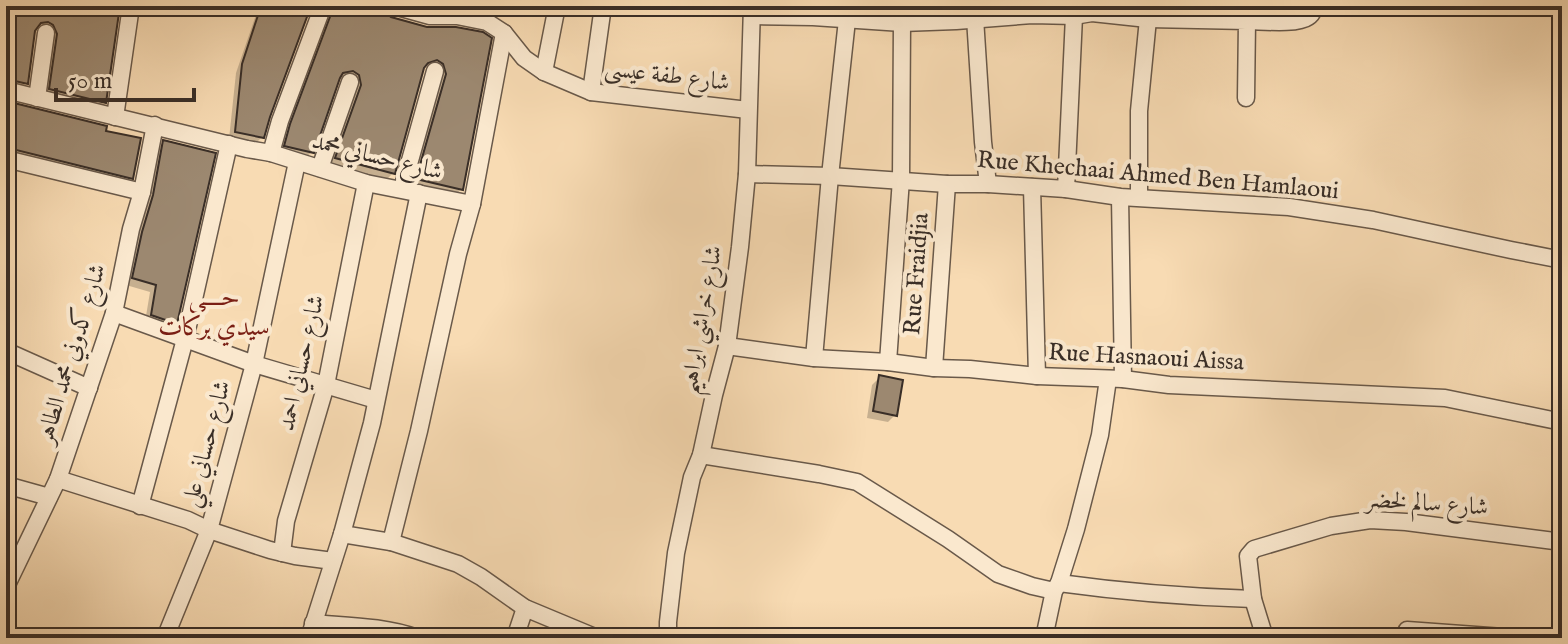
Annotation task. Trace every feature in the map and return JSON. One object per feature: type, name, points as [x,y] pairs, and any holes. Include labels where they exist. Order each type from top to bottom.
[{"type":"street","points":[[115,117],[131,6]]},
{"type":"street","name":"شارع حساني محمد","points":[[271,153],[323,6]]},
{"type":"street","points":[[391,542],[472,204],[504,33],[488,14],[457,16],[394,6]]},
{"type":"street","points":[[544,72],[557,6]]},
{"type":"street","points":[[591,92],[603,6]]},
{"type":"street","points":[[752,11],[902,23],[1032,15],[1074,16],[1092,10],[1148,19],[1293,21],[1311,16],[1315,6]]},
{"type":"street","name":"شارع خراشي ابراهيم","points":[[668,638],[676,553],[692,477],[701,455],[727,346],[747,174],[752,11]]},
{"type":"street","points":[[1066,189],[1074,16]]},
{"type":"street","points":[[975,18],[988,184]]},
{"type":"street","points":[[1139,197],[1139,111],[1148,19]]},
{"type":"street","points":[[814,358],[847,20]]},
{"type":"street","points":[[1246,98],[1247,21]]},
{"type":"street","points":[[888,362],[901,179],[902,23]]},
{"type":"street","points":[[37,98],[46,33]]},
{"type":"street","name":"شارع طفة عيسى","points":[[504,33],[524,58],[544,72],[591,92],[748,110]]},
{"type":"street","points":[[402,189],[435,71]]},
{"type":"street","points":[[320,168],[350,82]]},
{"type":"street","name":"شارع حساني محمد","points":[[6,90],[271,153],[366,183],[472,204]]},
{"type":"street","name":"شارع كدوني محمد الطاهر","points":[[6,587],[58,479],[114,313],[155,125]]},
{"type":"street","points":[[140,506],[185,339],[229,144]]},
{"type":"street","points":[[6,159],[142,192]]},
{"type":"street","name":"شارع حساني علي","points":[[167,637],[209,530],[254,364],[297,162]]},
{"type":"street","name":"Rue Khechaai Ahmed Ben Hamlaoui","points":[[747,174],[988,184],[1066,189],[1120,197],[1289,207],[1373,220],[1562,260]]},
{"type":"street","name":"شارع حساني احمد","points":[[282,553],[286,521],[326,385],[366,183]]},
{"type":"street","name":"Rue Fraidjia","points":[[934,368],[947,184]]},
{"type":"street","points":[[1032,187],[1037,376]]},
{"type":"street","points":[[417,638],[389,630],[311,631],[369,436],[419,193]]},
{"type":"street","points":[[1044,638],[1116,379],[1120,197]]},
{"type":"street","points":[[114,313],[254,364],[376,400]]},
{"type":"street","name":"Rue Hasnaoui Aissa","points":[[727,346],[814,358],[1037,376],[1445,398],[1562,422]]},
{"type":"street","points":[[6,351],[89,388]]},
{"type":"street","points":[[701,455],[857,482],[998,574],[1032,586],[1253,599],[1265,638]]},
{"type":"street","points":[[58,479],[282,553],[333,561]]},
{"type":"street","points":[[6,485],[49,497]]},
{"type":"street","name":"شارع سالم لخضر","points":[[1253,599],[1248,556],[1254,549],[1331,526],[1370,520],[1406,522],[1562,542]]},
{"type":"street","points":[[342,534],[391,542],[458,564],[525,608],[597,638]]},
{"type":"street","points":[[515,638],[525,608]]},
{"type":"street","points":[[1407,630],[1517,638]]},
{"type":"building","points":[[6,6],[120,6],[106,103],[49,89],[57,34],[48,22],[41,23],[35,31],[28,84],[6,79]]},
{"type":"building","points":[[261,6],[311,6],[264,138],[235,132],[242,64]]},
{"type":"building","points":[[334,6],[383,6],[391,17],[427,27],[456,27],[483,32],[492,38],[463,190],[416,179],[446,74],[443,64],[437,60],[424,68],[395,174],[335,158],[361,85],[359,75],[353,71],[343,73],[340,78],[314,153],[284,146]]},
{"type":"building","points":[[6,101],[107,126],[106,131],[141,138],[133,179],[8,148]]},
{"type":"building","points":[[163,140],[216,153],[177,324],[151,315],[156,285],[132,278]]},
{"type":"building","points":[[879,375],[903,380],[897,416],[873,411]]},
{"type":"district","name":"حــــي سيدي بركات","points":[[214,312]]}]
